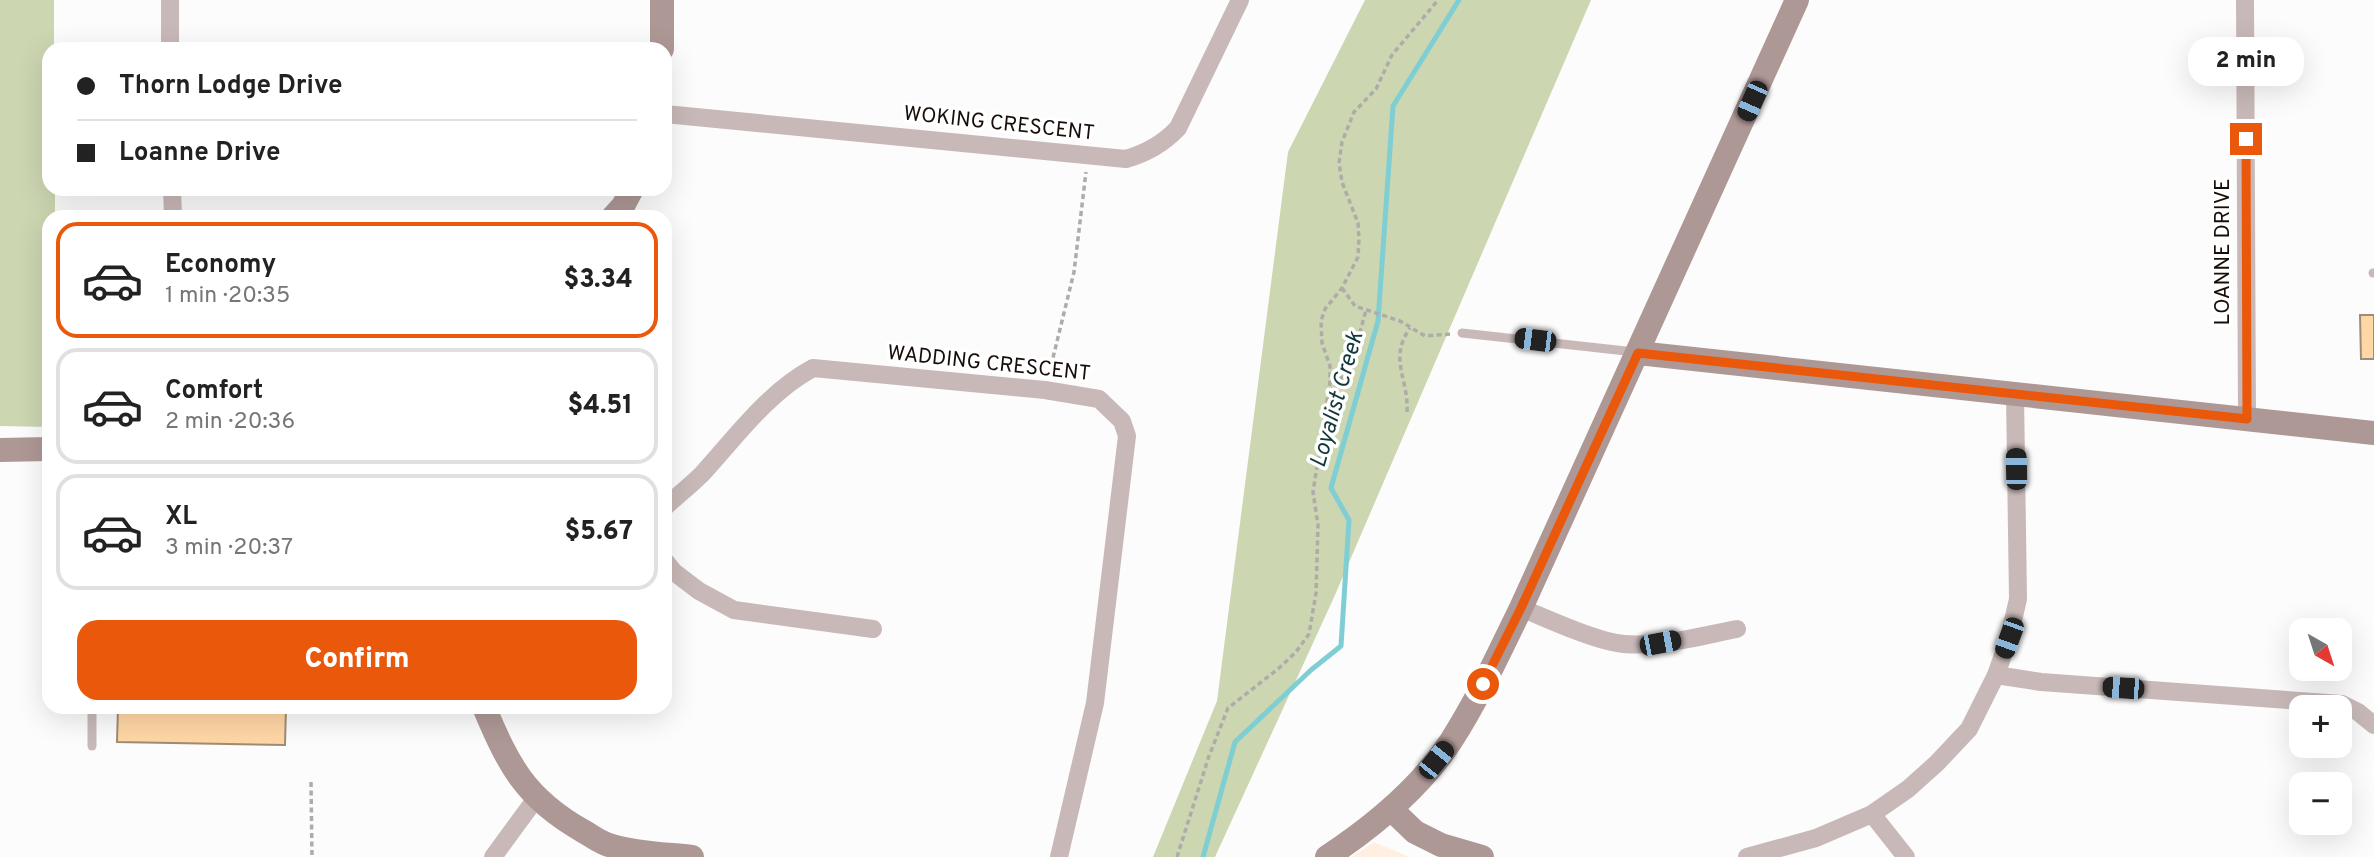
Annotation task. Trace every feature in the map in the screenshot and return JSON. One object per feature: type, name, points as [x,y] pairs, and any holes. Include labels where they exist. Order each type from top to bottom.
[{"type":"street","points":[[170,0],[170,42]]},
{"type":"street","points":[[662,0],[662,42]]},
{"type":"street","name":"WOKING CRESCENT","points":[[672,115],[1126,159],[1145,153],[1167,140],[1178,128],[1240,0]]},
{"type":"street","points":[[1327,857],[1391,809],[1422,778],[1450,743],[1473,705],[1521,608],[1797,0]]},
{"type":"street","name":"LOANNE DRIVE","points":[[2245,0],[2247,419]]},
{"type":"street","points":[[1638,353],[2374,433]]},
{"type":"street","name":"WADDING CRESCENT","points":[[672,501],[698,477],[772,396],[813,368],[1045,390],[1099,399],[1122,421],[1127,436],[1095,704],[1059,857]]},
{"type":"street","points":[[1747,857],[1816,838],[1872,814],[1908,789],[1969,729],[1996,675],[2009,638],[2018,599],[2015,394]]},
{"type":"street","points":[[0,450],[42,449]]},
{"type":"street","points":[[672,570],[699,591],[734,610],[873,629]]},
{"type":"street","points":[[1521,608],[1621,644],[1660,643],[1737,629]]},
{"type":"street","points":[[1996,675],[2041,682],[2343,704],[2374,725]]},
{"type":"street","points":[[487,714],[519,779],[565,821],[606,844],[692,857]]},
{"type":"street","points":[[493,857],[537,797]]},
{"type":"street","points":[[1391,809],[1415,832],[1469,855]]},
{"type":"street","points":[[1872,814],[1906,857]]},
{"type":"lane","points":[[1462,333],[1638,353]]},
{"type":"lane","points":[[92,714],[92,746]]},
{"type":"path","points":[[1177,857],[1209,755],[1228,708],[1279,669],[1309,634],[1316,593],[1318,525],[1313,492],[1330,366],[1322,344],[1321,321],[1325,309],[1342,288],[1358,257],[1358,223],[1342,182],[1339,163],[1342,142],[1354,112],[1376,89],[1392,55],[1438,0]]},
{"type":"path","points":[[1045,390],[1074,272],[1088,156]]},
{"type":"path","points":[[1342,288],[1355,306],[1399,321],[1424,335],[1462,333]]},
{"type":"path","points":[[1328,394],[1338,385],[1350,362],[1366,310]]},
{"type":"path","points":[[1407,412],[1408,396],[1398,363],[1402,340],[1411,327]]},
{"type":"path","points":[[311,782],[312,857]]},
{"type":"shaded area","points":[[1374,842],[1409,857],[1352,857]]},
{"type":"green space","points":[[0,0],[54,0],[54,42],[42,42],[42,196],[55,196],[55,210],[42,210],[42,427],[0,426]]},
{"type":"green space","points":[[1365,0],[1591,0],[1335,595],[1215,857],[1153,857],[1217,701],[1288,152]]},
{"type":"building","points":[[2360,315],[2374,315],[2374,359],[2361,359]]},
{"type":"building","points":[[118,714],[286,714],[285,745],[117,742]]},
{"type":"waterway","name":"Loyalist Creek","points":[[1203,857],[1235,742],[1311,670],[1341,646],[1349,520],[1331,488],[1378,321],[1393,106],[1459,0]]},
{"type":"route","points":[[1483,684],[1521,608],[1638,353],[2247,419],[2246,139]]}]
